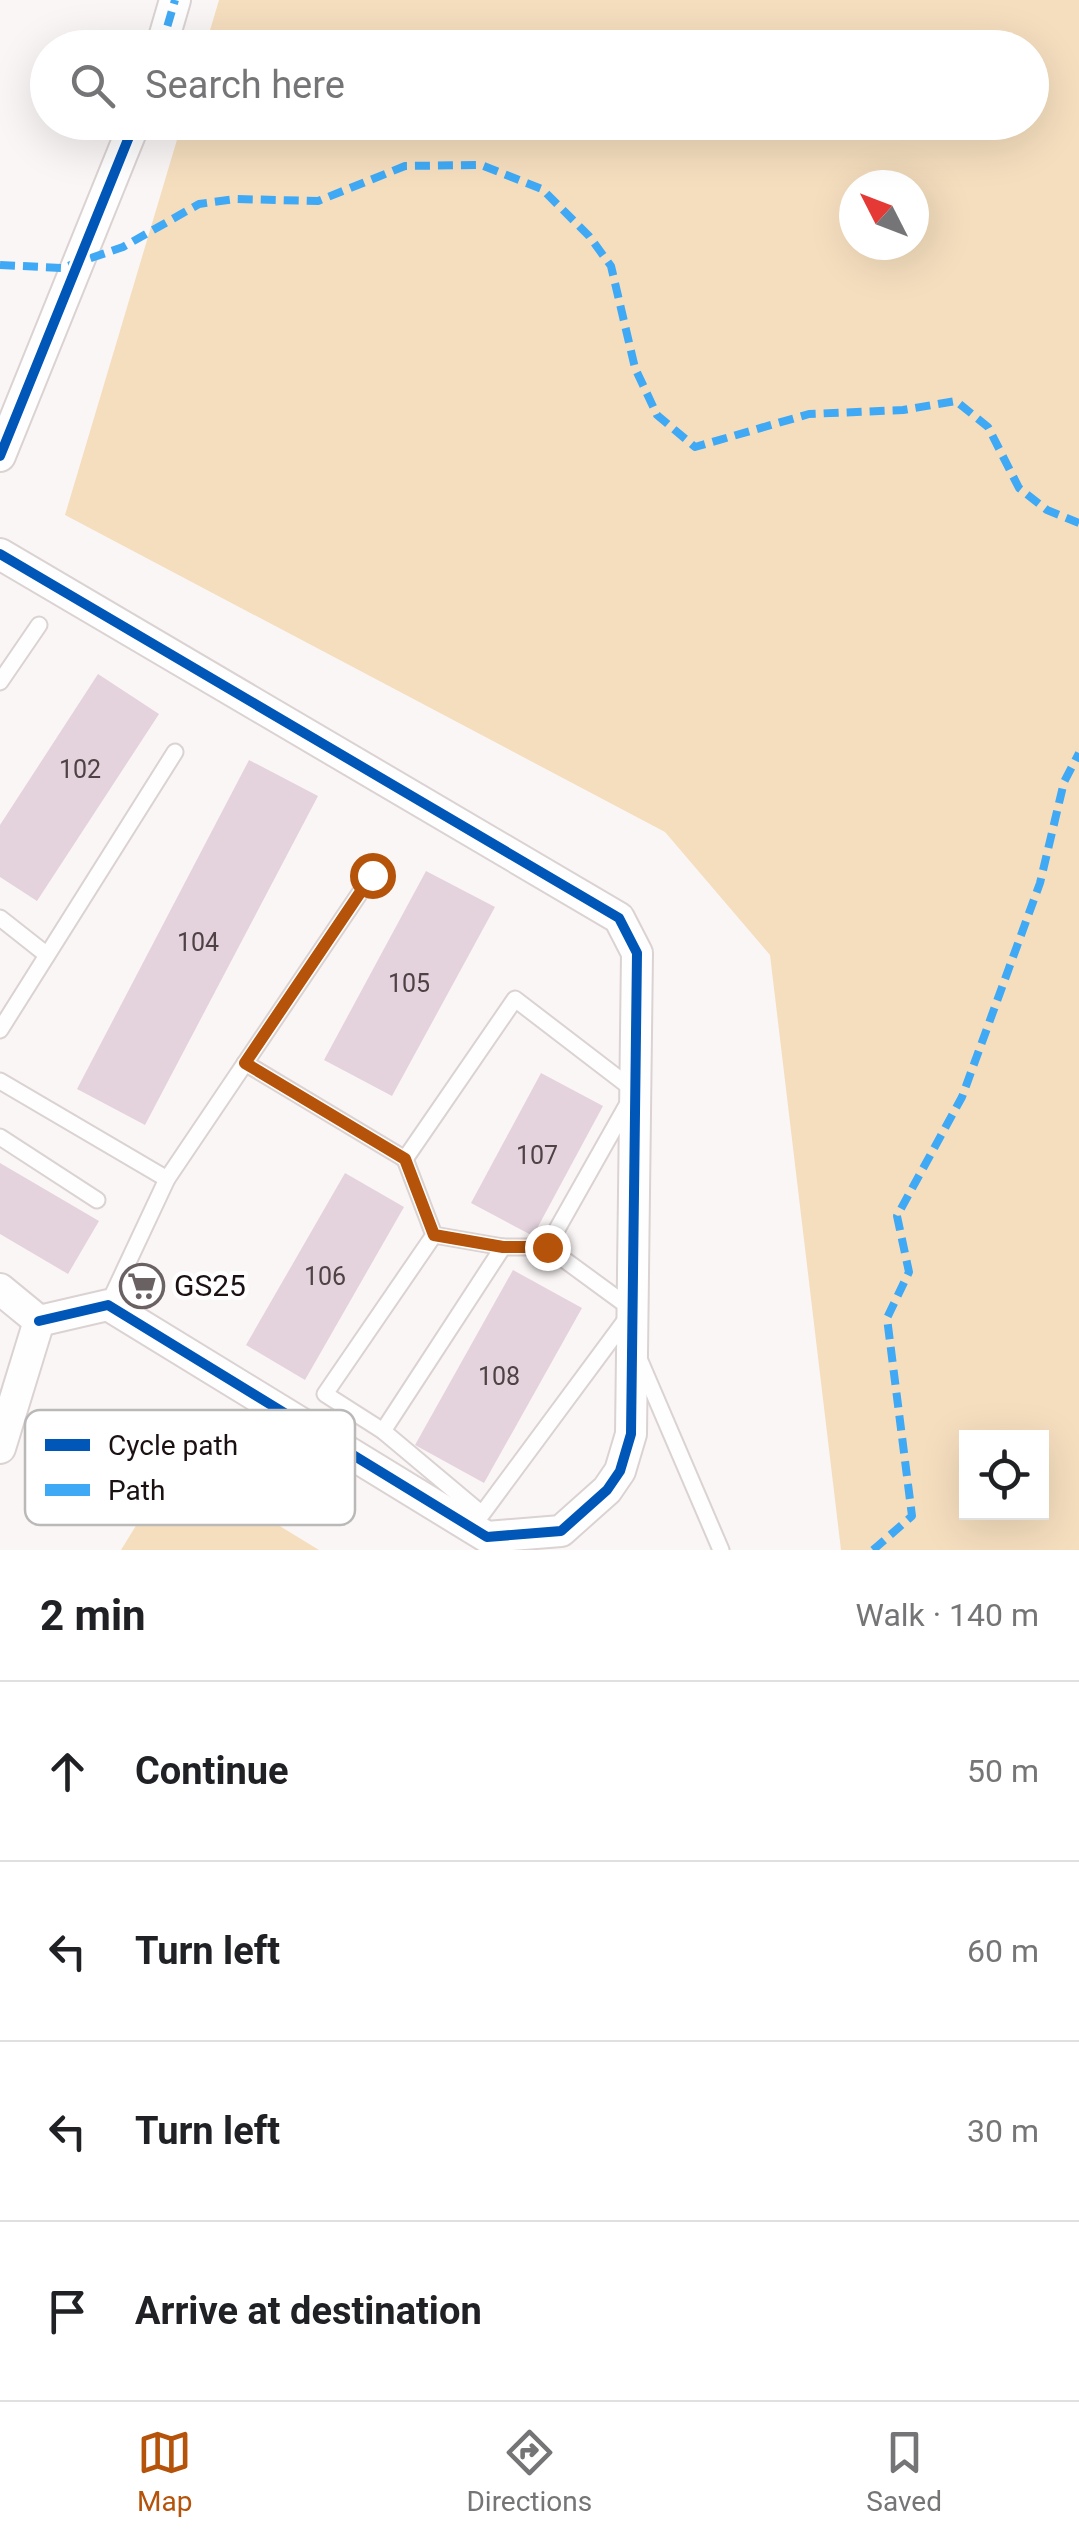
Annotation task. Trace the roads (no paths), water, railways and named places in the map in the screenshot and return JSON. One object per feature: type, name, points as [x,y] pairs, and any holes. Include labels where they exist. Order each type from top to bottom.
[{"type":"street","points":[[166,30],[175,0]]},
{"type":"street","points":[[0,456],[128,140]]},
{"type":"street","points":[[0,554],[619,918],[637,954],[631,1434],[620,1470],[606,1490],[561,1532],[487,1537],[355,1457]]},
{"type":"street","points":[[0,1289],[39,1321]]},
{"type":"street","points":[[39,1321],[108,1306],[279,1410]]},
{"type":"street","points":[[0,1448],[39,1321]]},
{"type":"lane","points":[[0,682],[38,624]]},
{"type":"lane","points":[[0,1030],[175,752]]},
{"type":"lane","points":[[108,1306],[167,1179],[372,875]]},
{"type":"lane","points":[[0,918],[47,954]]},
{"type":"lane","points":[[405,1159],[516,1000],[636,1092],[547,1247]]},
{"type":"lane","points":[[245,1063],[405,1159],[434,1235]]},
{"type":"lane","points":[[0,1082],[167,1179]]},
{"type":"lane","points":[[0,1137],[97,1200]]},
{"type":"lane","points":[[355,1414],[482,1514],[633,1310],[547,1247],[503,1247],[434,1235]]},
{"type":"lane","points":[[349,1410],[325,1394],[434,1235]]},
{"type":"lane","points":[[383,1432],[503,1247]]},
{"type":"lane","points":[[632,1344],[720,1550]]},
{"type":"place","name":"GS25","points":[[142,1286]]}]
